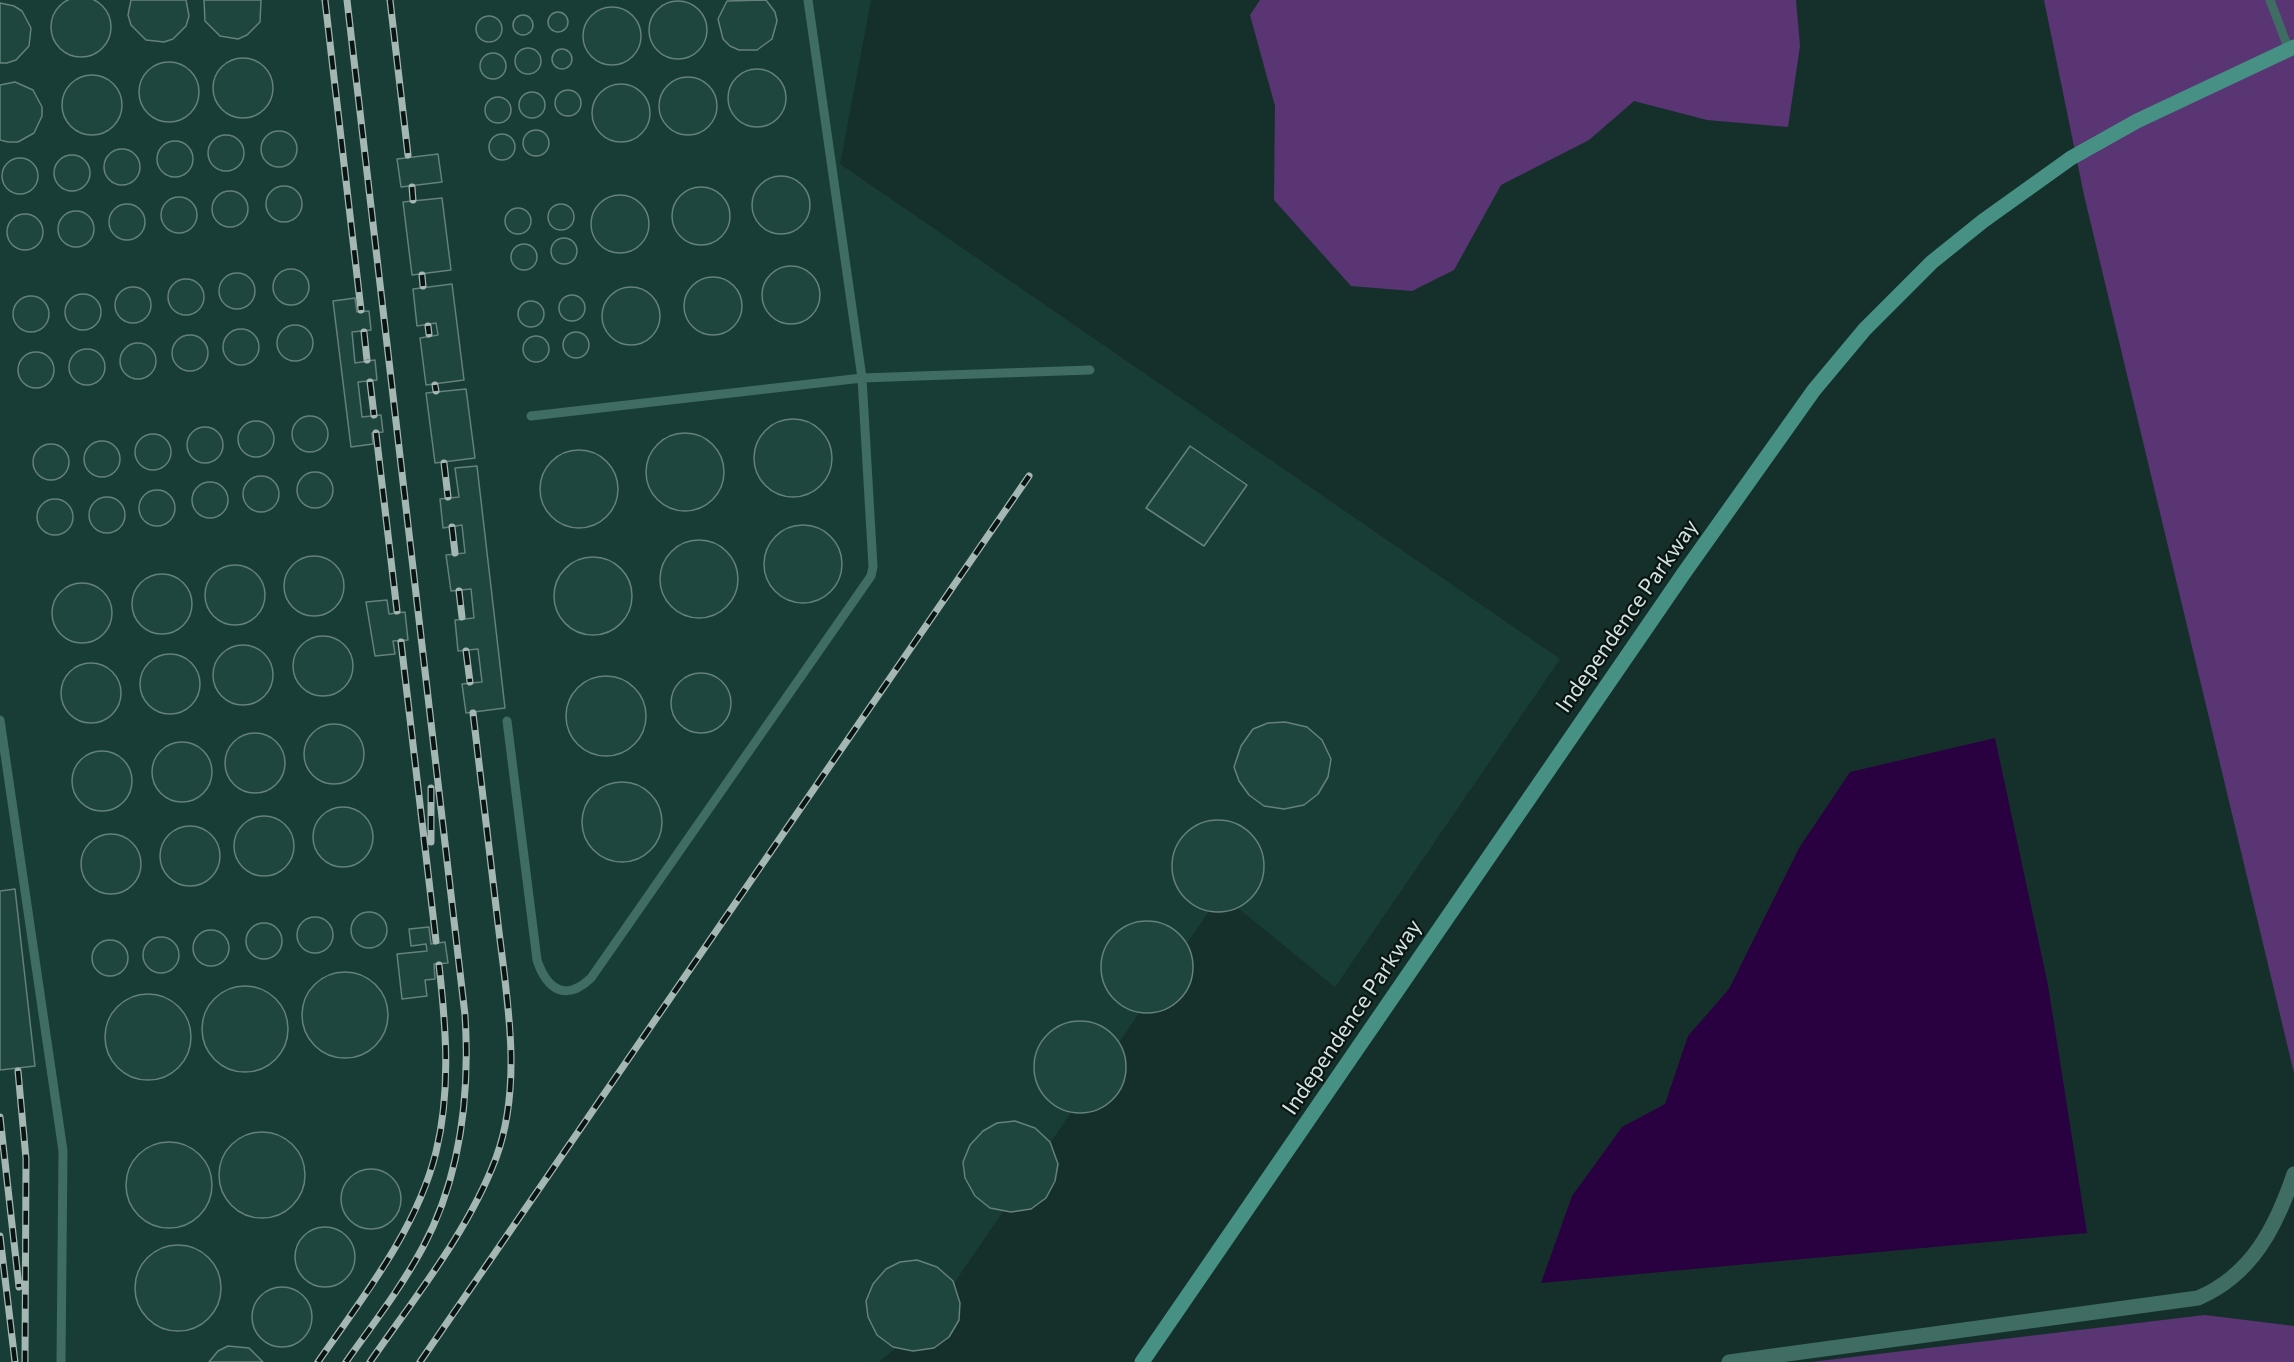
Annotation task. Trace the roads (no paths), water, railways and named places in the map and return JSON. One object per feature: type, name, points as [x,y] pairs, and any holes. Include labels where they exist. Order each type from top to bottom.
[{"type":"main road","name":"Independence Parkway","points":[[1142,1362],[1684,573],[1815,390],[1865,329],[1941,255],[1983,221],[2071,158],[2137,120],[2291,48]]},
{"type":"street","points":[[1729,1362],[2198,1298],[2228,1281],[2250,1261],[2275,1223],[2294,1174]]},
{"type":"lane","points":[[507,721],[537,960],[549,984],[560,990],[570,991],[581,988],[591,978],[871,576],[873,567],[862,378],[808,0]]},
{"type":"lane","points":[[2270,0],[2291,48]]},
{"type":"lane","points":[[531,416],[862,378],[1090,370]]},
{"type":"lane","points":[[0,720],[63,1151],[61,1362]]},
{"type":"railway","points":[[325,0],[361,310]]},
{"type":"railway","points":[[346,1362],[405,1277],[436,1220],[454,1163],[460,1134],[466,1075],[465,1015],[347,0]]},
{"type":"railway","points":[[390,0],[408,155]]},
{"type":"railway","points":[[412,187],[413,200]]},
{"type":"railway","points":[[422,275],[423,286]]},
{"type":"railway","points":[[428,326],[429,334]]},
{"type":"railway","points":[[364,332],[367,360]]},
{"type":"railway","points":[[370,382],[374,415]]},
{"type":"railway","points":[[435,385],[436,391]]},
{"type":"railway","points":[[376,433],[397,611]]},
{"type":"railway","points":[[444,463],[448,497]]},
{"type":"railway","points":[[420,1362],[1029,476]]},
{"type":"railway","points":[[452,527],[455,553]]},
{"type":"railway","points":[[459,591],[462,617]]},
{"type":"railway","points":[[401,642],[436,941]]},
{"type":"railway","points":[[466,651],[470,682]]},
{"type":"railway","points":[[370,1362],[456,1238],[471,1212],[496,1158],[509,1099],[511,1069],[508,1007],[473,713]]},
{"type":"railway","points":[[431,788],[431,842]]},
{"type":"railway","points":[[318,1362],[387,1262],[416,1208],[436,1152],[444,1106],[446,1059],[439,965]]},
{"type":"railway","points":[[18,1071],[26,1159],[25,1362]]},
{"type":"railway","points":[[0,1117],[19,1287]]},
{"type":"railway","points":[[0,1236],[15,1362]]}]
